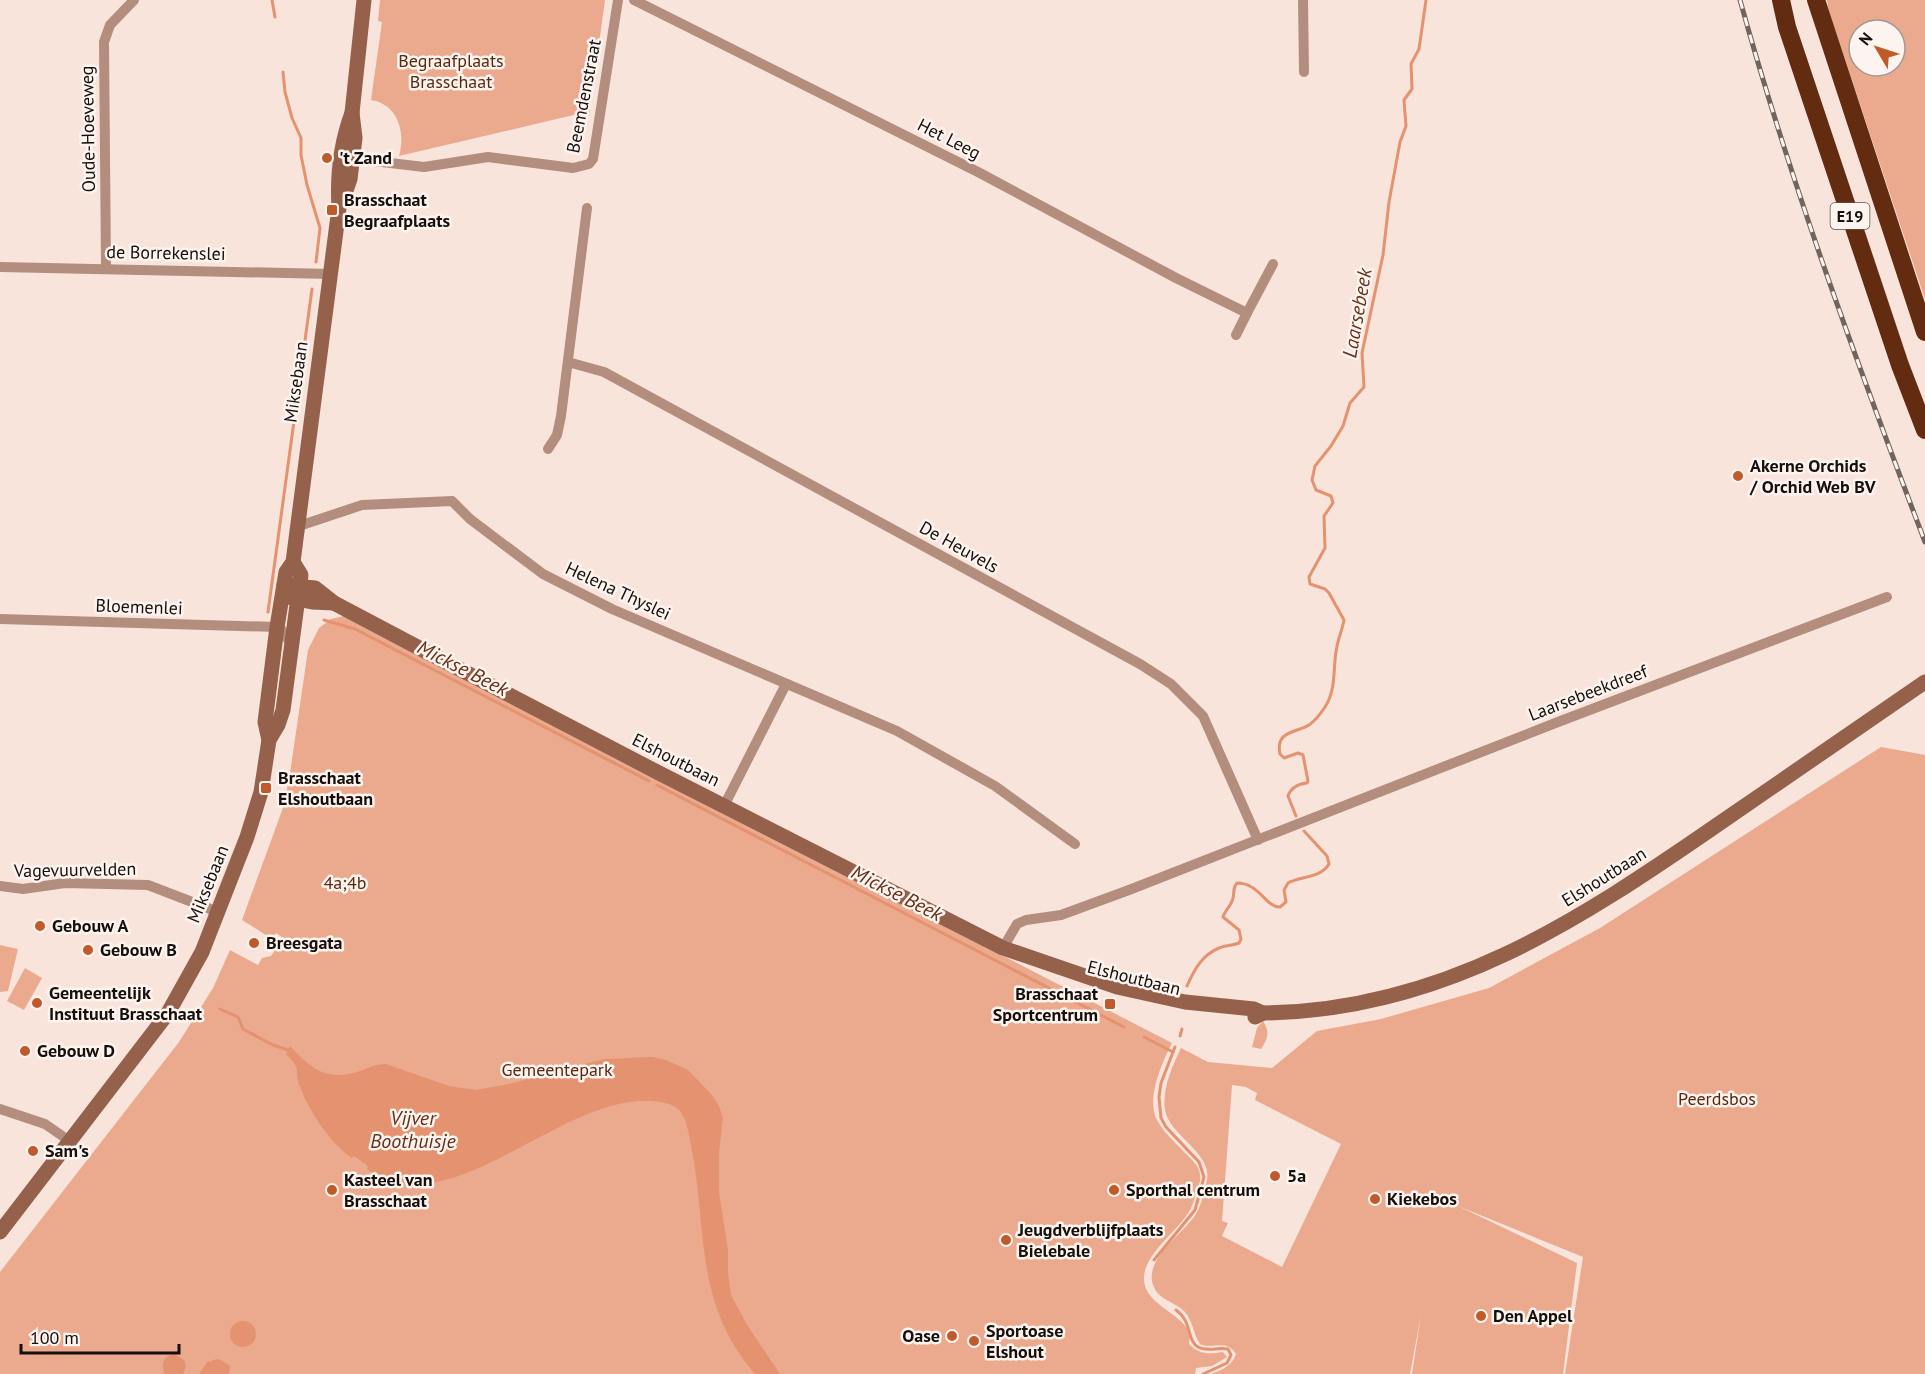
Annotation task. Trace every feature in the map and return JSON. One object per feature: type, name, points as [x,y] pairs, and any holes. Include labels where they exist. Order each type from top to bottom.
[{"type":"highway","name":"E19","points":[[1781,0],[1787,27],[1900,364],[1925,430]]},
{"type":"highway","name":"E19","points":[[1816,0],[1925,332]]},
{"type":"main road","name":"Miksebaan","points":[[272,724],[285,696],[291,644],[290,592],[286,572],[292,562],[339,208],[337,178],[347,157],[344,134],[352,113],[364,0]]},
{"type":"main road","name":"Miksebaan","points":[[0,1232],[168,1013],[196,962],[256,814],[272,724],[277,627],[290,592]]},
{"type":"main road","name":"Elshoutbaan","points":[[290,592],[312,602],[334,603],[1003,948],[1019,960],[1047,973],[1148,1004],[1213,1016],[1258,1017],[1263,1013],[1333,1008],[1396,995],[1459,975],[1522,948],[1604,902],[1925,682]]},
{"type":"street","name":"Oude-Hoeveweg","points":[[106,268],[104,42],[106,30],[134,0]]},
{"type":"street","name":"Beemdenstraat","points":[[347,157],[424,167],[488,157],[573,168],[589,164],[593,159],[618,0]]},
{"type":"street","name":"Het Leeg","points":[[634,0],[978,172],[1166,273],[1247,313]]},
{"type":"street","points":[[1303,0],[1304,72]]},
{"type":"street","points":[[548,449],[557,435],[561,417],[587,208]]},
{"type":"street","points":[[1236,336],[1273,264]]},
{"type":"street","name":"de Borrekenslei","points":[[0,267],[331,274]]},
{"type":"street","name":"De Heuvels","points":[[568,362],[604,372],[1129,658],[1171,684],[1203,716],[1258,840]]},
{"type":"street","name":"Helena Thyslei","points":[[296,527],[362,505],[452,501],[470,519],[543,574],[612,609],[897,730],[995,786],[1075,844]]},
{"type":"street","name":"Laarsebeekdreef","points":[[1258,840],[1558,722],[1887,597]]},
{"type":"street","name":"Bloemenlei","points":[[0,620],[277,627]]},
{"type":"street","points":[[277,627],[291,644]]},
{"type":"street","points":[[724,806],[786,684]]},
{"type":"street","points":[[1003,948],[1017,924],[1026,920],[1061,915],[1258,840]]},
{"type":"street","name":"Vagevuurvelden","points":[[0,886],[23,889],[65,883],[148,885],[218,912]]},
{"type":"street","points":[[0,1109],[45,1124],[70,1142]]},
{"type":"green space","name":"Begraafplaats Brasschaat","points":[[380,0],[605,0],[589,116],[578,114],[399,156],[400,129],[394,113],[388,107],[371,100],[382,22],[378,21]]},
{"type":"green space","points":[[1827,0],[1925,0],[1925,299],[1851,78],[1907,78],[1907,18],[1847,18],[1847,65]]},
{"type":"green space","name":"Gemeentepark","points":[[344,616],[1172,1043],[1154,1090],[1154,1109],[1156,1118],[1162,1127],[1197,1166],[1200,1180],[1185,1218],[1150,1259],[1144,1277],[1145,1286],[1155,1300],[1184,1324],[1190,1333],[1189,1344],[1193,1348],[1204,1353],[1223,1352],[1227,1357],[1212,1366],[1196,1368],[1195,1374],[0,1374],[0,1272],[179,1042],[213,988],[230,950],[258,965],[262,958],[271,956],[283,938],[276,933],[272,939],[242,920],[284,805],[308,650],[319,628],[331,619]]},
{"type":"green space","name":"Peerdsbos","points":[[1881,747],[1925,755],[1925,1374],[1565,1374],[1583,1257],[1458,1206],[1577,1263],[1563,1374],[1412,1374],[1421,1315],[1410,1374],[1211,1374],[1229,1365],[1236,1354],[1224,1345],[1200,1344],[1184,1311],[1161,1296],[1152,1281],[1152,1272],[1161,1254],[1196,1214],[1202,1201],[1207,1179],[1207,1170],[1203,1161],[1174,1128],[1165,1110],[1166,1086],[1181,1048],[1208,1062],[1272,1068],[1317,1031],[1381,1019],[1489,988],[1600,928]],"holes":[[[1232,1085],[1246,1087],[1257,1093],[1255,1100],[1341,1144],[1282,1267],[1222,1236],[1228,1223],[1222,1221]]]},
{"type":"green space","points":[[0,945],[18,949],[8,991],[0,992]]},
{"type":"green space","points":[[25,968],[42,978],[24,1010],[7,1001]]},
{"type":"green space","points":[[1263,1021],[1267,1032],[1265,1042],[1261,1049],[1252,1047],[1257,1028]]},
{"type":"water","name":"Vijver Boothuisje","points":[[290,1046],[311,1066],[325,1073],[343,1075],[386,1064],[449,1086],[476,1090],[509,1084],[604,1059],[652,1057],[666,1060],[688,1070],[711,1094],[723,1118],[719,1152],[719,1193],[728,1250],[731,1295],[747,1325],[780,1374],[755,1374],[736,1348],[721,1319],[709,1280],[695,1165],[688,1132],[686,1123],[676,1107],[660,1102],[625,1103],[588,1114],[475,1169],[440,1181],[405,1183],[374,1171],[372,1173],[367,1169],[368,1166],[344,1152],[329,1136],[304,1096],[296,1068],[286,1054]]},
{"type":"water","points":[[243,1321],[252,1325],[256,1334],[252,1343],[243,1347],[234,1343],[230,1334],[234,1325]]},
{"type":"water","points":[[174,1354],[184,1360],[186,1366],[183,1374],[165,1374],[164,1361]]},
{"type":"water","points":[[219,1359],[230,1366],[229,1374],[199,1374],[208,1361]]},
{"type":"waterway","name":"Mickse Beek","points":[[272,0],[275,17]]},
{"type":"waterway","name":"Laarsebeek","points":[[1296,816],[1288,796],[1293,788],[1308,781],[1303,755],[1298,753],[1284,758],[1280,754],[1279,746],[1284,736],[1309,725],[1329,701],[1344,620],[1329,593],[1325,589],[1310,584],[1309,577],[1325,548],[1324,516],[1333,503],[1331,496],[1316,490],[1312,480],[1315,466],[1343,426],[1350,403],[1364,387],[1362,353],[1383,255],[1389,202],[1400,142],[1406,126],[1404,100],[1412,89],[1411,64],[1419,49],[1426,0]]},
{"type":"waterway","name":"Mickse Beek","points":[[283,72],[285,92],[292,118],[301,138],[301,155],[307,185],[320,228],[316,262]]},
{"type":"waterway","name":"Mickse Beek","points":[[268,612],[312,289]]},
{"type":"waterway","name":"Mickse Beek","points":[[324,620],[355,629],[649,781]]},
{"type":"waterway","name":"Mickse Beek","points":[[657,785],[1124,1027]]},
{"type":"waterway","name":"Laarsebeek","points":[[1187,986],[1203,959],[1221,947],[1239,943],[1241,939],[1239,930],[1223,917],[1232,901],[1237,883],[1251,887],[1271,904],[1280,907],[1286,902],[1284,890],[1288,883],[1321,872],[1329,864],[1327,856],[1304,831]]},
{"type":"waterway","points":[[220,1009],[238,1017],[243,1029],[273,1045],[288,1050]]},
{"type":"waterway","name":"Laarsebeek","points":[[1180,1036],[1182,1029]]},
{"type":"waterway","name":"Mickse Beek","points":[[1144,1037],[1173,1052]]},
{"type":"waterway","name":"Laarsebeek","points":[[1154,1260],[1195,1210],[1204,1177],[1199,1162],[1166,1127],[1161,1118],[1159,1097],[1161,1083],[1175,1047]]},
{"type":"waterway","name":"Laarsebeek","points":[[1176,1310],[1185,1320],[1192,1340],[1198,1347],[1228,1349],[1231,1355],[1227,1363],[1203,1374]]},
{"type":"railway","points":[[1740,0],[1781,137],[1826,273],[1925,542]]},
{"type":"place","name":"'t Zand","points":[[327,158]]},
{"type":"place","name":"Brasschaat Begraafplaats","points":[[332,210]]},
{"type":"place","name":"Akerne Orchids / Orchid Web BV","points":[[1738,476]]},
{"type":"place","name":"Brasschaat Elshoutbaan","points":[[266,788]]},
{"type":"place","name":"Gebouw A","points":[[40,926]]},
{"type":"place","name":"Breesgata","points":[[254,943]]},
{"type":"place","name":"Gebouw B","points":[[88,950]]},
{"type":"place","name":"Gemeentelijk Instituut Brasschaat","points":[[37,1003]]},
{"type":"place","name":"Brasschaat Sportcentrum","points":[[1110,1004]]},
{"type":"place","name":"Gebouw D","points":[[25,1051]]},
{"type":"place","name":"Sam's","points":[[33,1151]]},
{"type":"place","name":"5a","points":[[1275,1176]]},
{"type":"place","name":"Kasteel van Brasschaat","points":[[332,1190]]},
{"type":"place","name":"Sporthal centrum","points":[[1114,1190]]},
{"type":"place","name":"Kiekebos","points":[[1375,1199]]},
{"type":"place","name":"Jeugdverblijfplaats Bielebale","points":[[1006,1240]]},
{"type":"place","name":"Den Appel","points":[[1481,1316]]},
{"type":"place","name":"Oase","points":[[952,1336]]},
{"type":"place","name":"Sportoase Elshout","points":[[974,1341]]},
{"type":"park label","name":"4a;4b","points":[[345,883]]}]
